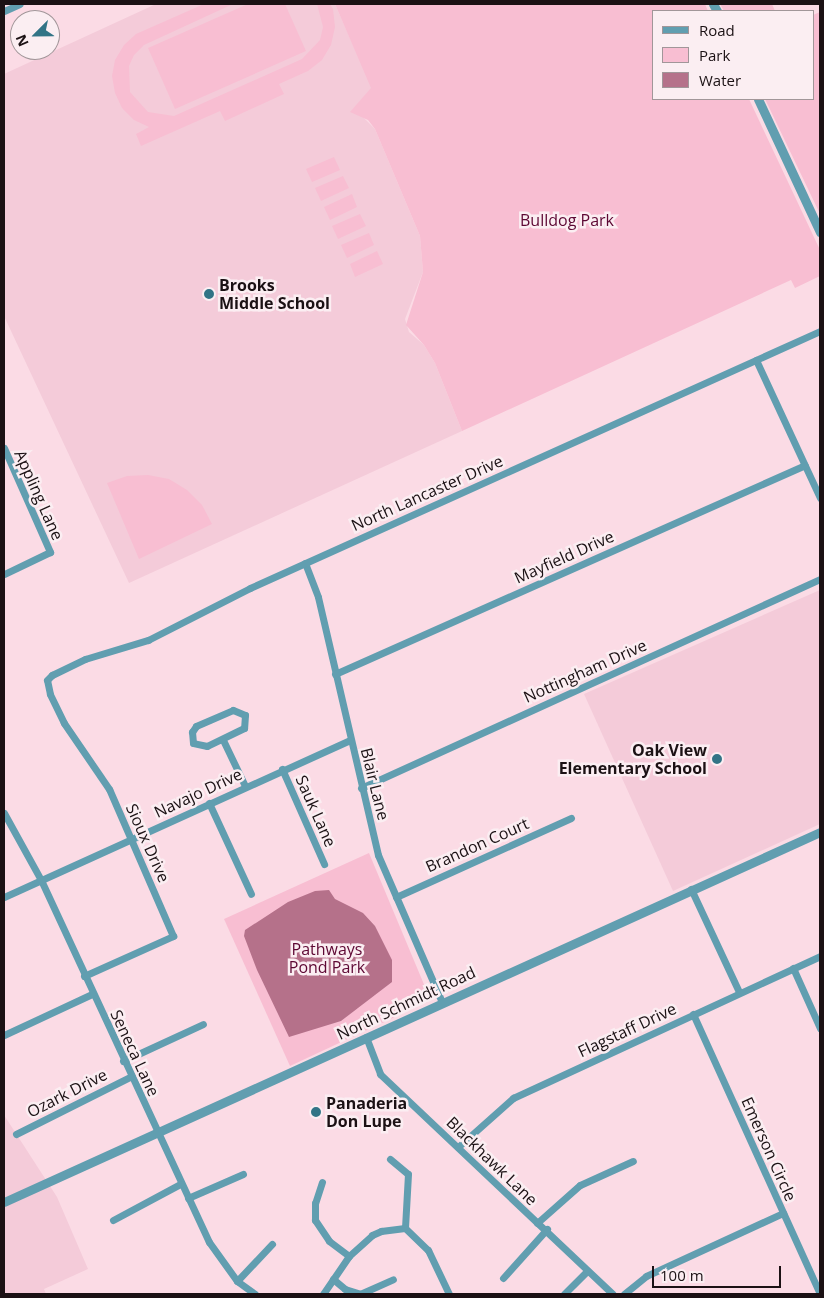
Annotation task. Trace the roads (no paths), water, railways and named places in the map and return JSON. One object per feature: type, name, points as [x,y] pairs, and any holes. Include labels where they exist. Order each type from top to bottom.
[{"type":"street","points":[[4,11],[20,4]]},
{"type":"street","points":[[758,100],[820,232]]},
{"type":"street","name":"North Lancaster Drive","points":[[47,680],[85,660],[148,640],[305,564],[820,331]]},
{"type":"street","points":[[756,360],[820,498]]},
{"type":"street","name":"Appling Lane","points":[[4,448],[50,552],[4,574]]},
{"type":"street","name":"Mayfield Drive","points":[[335,674],[806,465]]},
{"type":"street","name":"Blair Lane","points":[[305,564],[318,597],[378,855],[442,1002]]},
{"type":"street","name":"Nottingham Drive","points":[[362,788],[820,579]]},
{"type":"street","name":"Sioux Drive","points":[[47,680],[64,723],[109,789],[132,838],[173,936],[84,976]]},
{"type":"street","points":[[233,710],[243,712],[247,718],[244,728],[223,740],[200,747],[193,743],[192,732],[196,726],[233,710]]},
{"type":"street","points":[[223,740],[245,786]]},
{"type":"street","name":"Navajo Drive","points":[[4,897],[282,769],[350,740]]},
{"type":"street","name":"Sauk Lane","points":[[282,769],[324,864]]},
{"type":"street","points":[[209,803],[250,894]]},
{"type":"street","name":"Seneca Lane","points":[[4,813],[41,880],[130,1077],[209,1242],[238,1281],[252,1294]]},
{"type":"street","name":"Brandon Court","points":[[396,897],[571,818]]},
{"type":"street","name":"North Schmidt Road","points":[[4,1202],[820,832]]},
{"type":"street","points":[[691,889],[739,992]]},
{"type":"street","name":"Flagstaff Drive","points":[[458,1147],[513,1098],[820,956]]},
{"type":"street","points":[[793,968],[820,1028]]},
{"type":"street","points":[[4,1035],[92,994]]},
{"type":"street","name":"Emerson Circle","points":[[693,1014],[820,1294]]},
{"type":"street","points":[[123,1061],[204,1024]]},
{"type":"street","name":"Blackhawk Lane","points":[[366,1037],[380,1074],[537,1223],[547,1229],[586,1271],[613,1294]]},
{"type":"street","name":"Ozark Drive","points":[[16,1134],[130,1077]]},
{"type":"street","points":[[390,1159],[408,1174],[405,1228],[428,1250],[449,1294]]},
{"type":"street","points":[[537,1223],[580,1185],[633,1161]]},
{"type":"street","points":[[188,1198],[243,1174]]},
{"type":"street","points":[[322,1182],[315,1203],[315,1220],[330,1241],[349,1256]]},
{"type":"street","points":[[113,1220],[180,1184]]},
{"type":"street","points":[[624,1294],[646,1276],[783,1213]]},
{"type":"street","points":[[323,1294],[349,1256],[372,1235],[381,1231],[405,1228]]},
{"type":"street","points":[[504,1278],[547,1229]]},
{"type":"street","points":[[238,1281],[272,1244]]},
{"type":"street","points":[[564,1294],[586,1271]]},
{"type":"street","points":[[333,1279],[345,1289],[360,1294],[393,1280]]},
{"type":"water","points":[[329,890],[335,899],[363,913],[375,926],[392,960],[392,982],[341,1021],[289,1037],[257,970],[244,936],[245,930],[288,902],[315,891]]},
{"type":"place","name":"Brooks Middle School","points":[[209,294]]},
{"type":"place","name":"Oak View Elementary School","points":[[717,759]]},
{"type":"place","name":"Panaderia Don Lupe","points":[[316,1112]]},
{"type":"park label","name":"Bulldog Park","points":[[567,220]]},
{"type":"park label","name":"Pathways Pond Park","points":[[327,958]]}]
